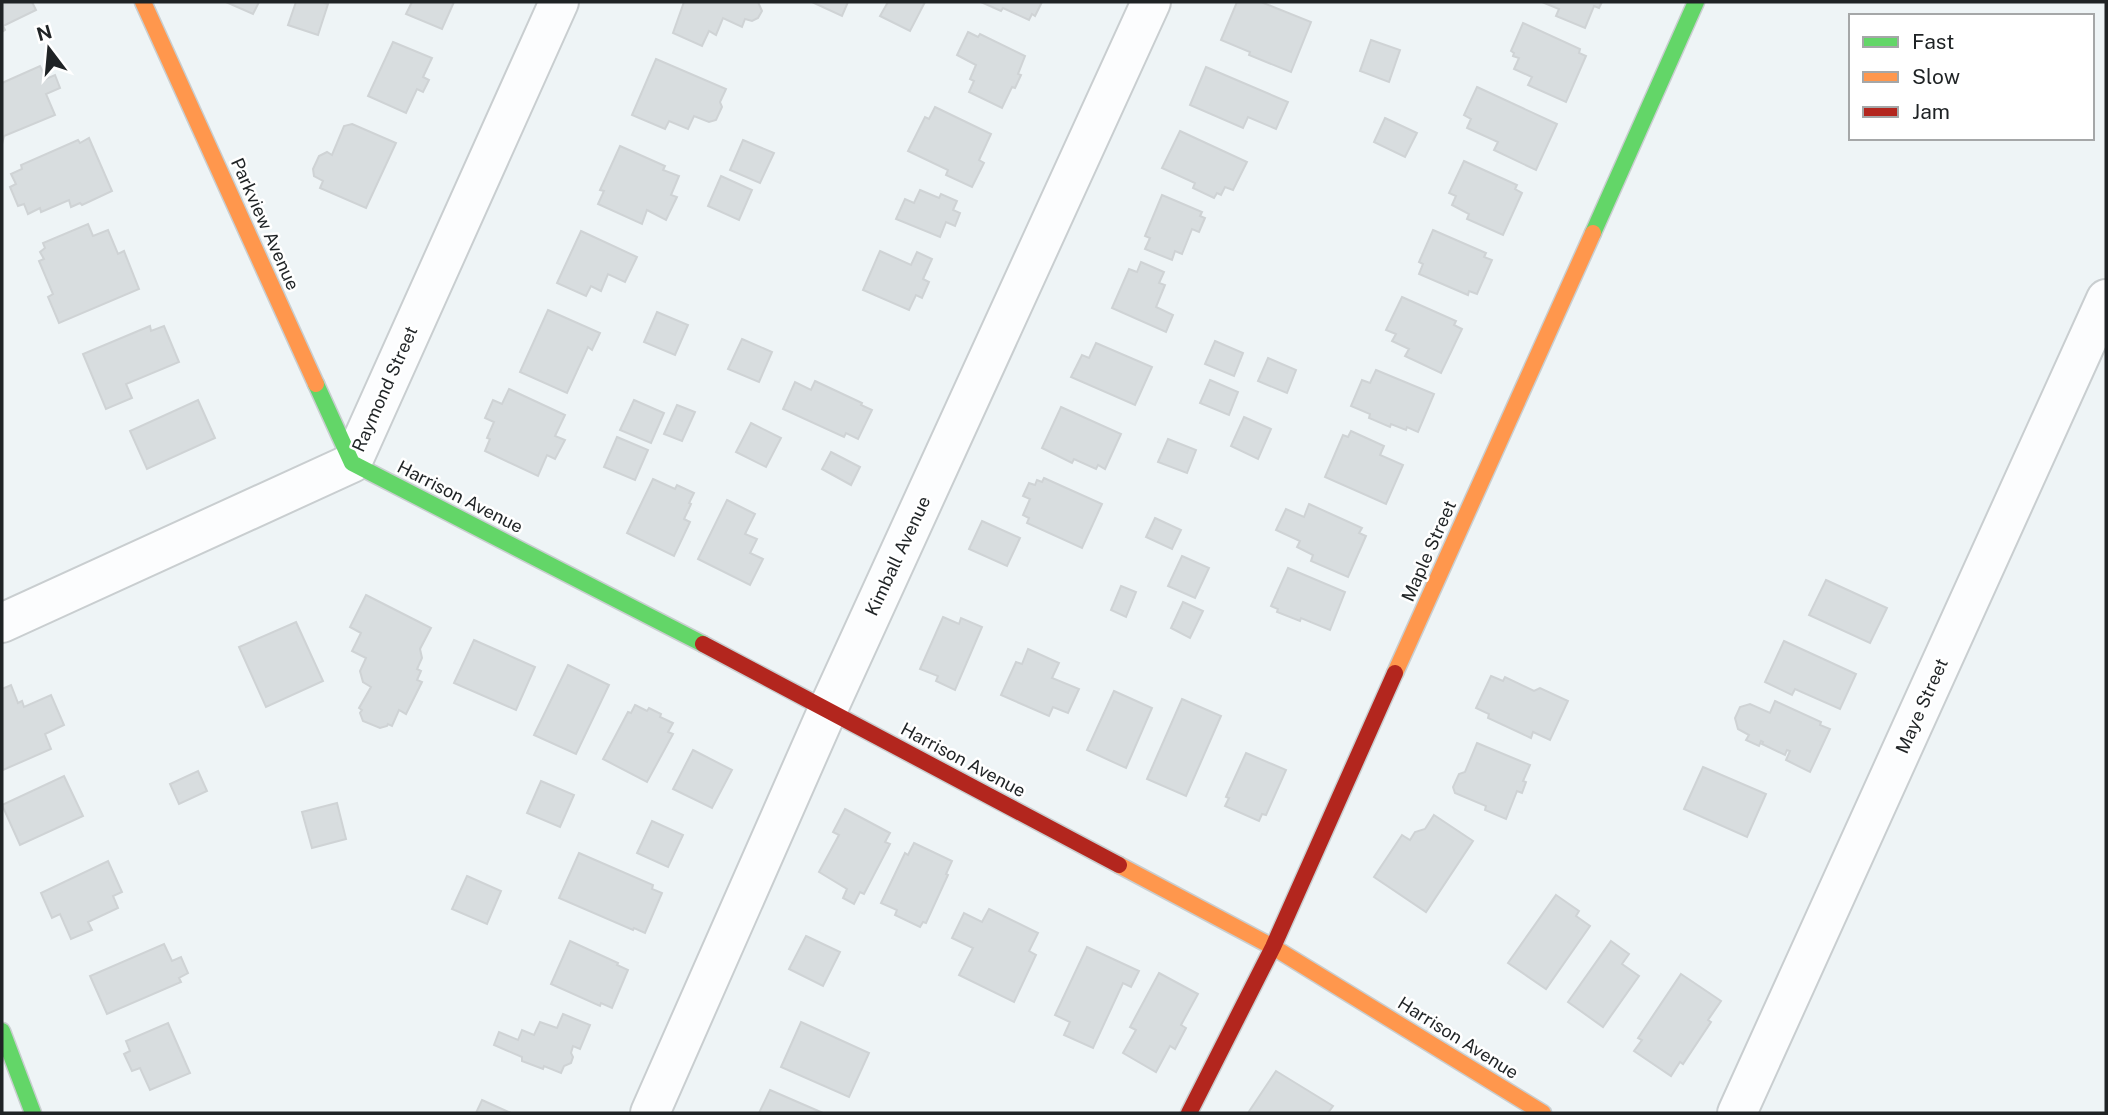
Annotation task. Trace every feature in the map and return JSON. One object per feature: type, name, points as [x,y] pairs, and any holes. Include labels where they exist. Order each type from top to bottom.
[{"type":"street","name":"Parkview Avenue","points":[[144,2],[352,463]]},
{"type":"street","name":"Raymond Street","points":[[2,622],[352,463],[559,2]]},
{"type":"street","name":"Kimball Avenue","points":[[650,1113],[828,709],[1151,2]]},
{"type":"street","name":"Maple Street","points":[[1188,1113],[1273,947],[1696,2]]},
{"type":"street","name":"Maye Street","points":[[1737,1113],[2106,299]]},
{"type":"street","name":"Harrison Avenue","points":[[352,463],[828,709],[1273,947],[1543,1113]]},
{"type":"street","points":[[2,1031],[33,1113]]},
{"type":"building","points":[[2,2],[32,2],[36,10],[3,26],[5,30],[2,32]]},
{"type":"building","points":[[226,2],[259,2],[253,14]]},
{"type":"building","points":[[296,2],[328,4],[318,35],[288,25]]},
{"type":"building","points":[[412,2],[454,2],[442,29],[406,14]]},
{"type":"building","points":[[684,2],[758,2],[762,11],[758,18],[752,21],[745,19],[742,27],[723,18],[716,35],[709,31],[702,46],[673,33]]},
{"type":"building","points":[[812,2],[848,2],[842,16]]},
{"type":"building","points":[[888,2],[925,2],[910,31],[880,16]]},
{"type":"building","points":[[981,2],[1042,2],[1035,16],[1032,14],[1029,20],[1003,8],[1001,11]]},
{"type":"building","points":[[1237,2],[1261,2],[1311,22],[1291,72],[1221,40]]},
{"type":"building","points":[[1542,2],[1602,2],[1599,8],[1594,6],[1585,28],[1556,16],[1559,9]]},
{"type":"building","points":[[1523,23],[1580,49],[1579,53],[1586,56],[1566,102],[1528,85],[1532,77],[1514,69],[1519,58],[1513,56],[1511,51]]},
{"type":"building","points":[[968,32],[978,37],[980,34],[1025,56],[1018,74],[1021,75],[1002,108],[969,92],[974,81],[970,79],[976,65],[957,55]]},
{"type":"building","points":[[1371,40],[1400,50],[1389,82],[1360,71]]},
{"type":"building","points":[[393,42],[432,58],[423,77],[429,80],[423,92],[417,89],[406,113],[368,96]]},
{"type":"building","points":[[656,59],[726,89],[716,120],[709,122],[694,116],[688,129],[669,121],[665,129],[632,115]]},
{"type":"building","points":[[40,66],[46,79],[55,75],[60,88],[46,94],[55,115],[4,136],[2,144],[2,83]]},
{"type":"building","points":[[1206,67],[1288,102],[1276,129],[1248,117],[1243,128],[1190,105]]},
{"type":"building","points":[[1477,87],[1557,124],[1536,170],[1494,150],[1498,142],[1467,128],[1471,119],[1464,115]]},
{"type":"building","points":[[935,107],[991,134],[979,160],[984,163],[972,187],[946,175],[948,170],[908,151],[925,117],[929,119]]},
{"type":"building","points":[[1385,118],[1417,133],[1405,157],[1374,142]]},
{"type":"building","points":[[352,124],[396,143],[366,208],[320,188],[323,181],[314,176],[313,169],[319,156],[327,152],[332,155],[344,126]]},
{"type":"building","points":[[1180,131],[1247,162],[1233,190],[1225,187],[1221,195],[1217,193],[1214,198],[1193,188],[1195,183],[1162,168]]},
{"type":"building","points":[[89,138],[112,191],[82,205],[80,203],[71,207],[69,200],[41,212],[40,208],[28,214],[24,204],[18,206],[10,187],[16,184],[11,174],[22,169],[21,165],[78,140],[80,143]]},
{"type":"building","points":[[743,140],[774,153],[760,183],[730,170]]},
{"type":"building","points":[[620,146],[665,166],[663,170],[679,176],[671,195],[677,197],[666,220],[647,210],[642,224],[598,204],[604,191],[600,190]]},
{"type":"building","points":[[1464,161],[1517,185],[1515,189],[1522,193],[1503,235],[1467,219],[1469,214],[1452,205],[1456,196],[1449,193]]},
{"type":"building","points":[[721,176],[752,190],[739,220],[708,206]]},
{"type":"building","points":[[920,190],[939,198],[941,194],[957,201],[953,210],[960,213],[955,226],[946,222],[940,237],[896,219],[905,199],[914,203]]},
{"type":"building","points":[[1162,195],[1202,212],[1200,216],[1205,218],[1199,232],[1192,229],[1182,254],[1175,251],[1172,260],[1145,249],[1150,238],[1145,236]]},
{"type":"building","points":[[88,224],[93,236],[108,230],[118,254],[124,251],[139,289],[59,323],[48,297],[53,294],[39,261],[44,259],[40,252],[45,248],[43,243]]},
{"type":"building","points":[[1433,230],[1486,253],[1484,257],[1492,260],[1477,294],[1469,291],[1468,295],[1419,274],[1423,264],[1419,262]]},
{"type":"building","points":[[581,231],[637,257],[625,282],[608,274],[601,291],[591,286],[586,296],[557,283]]},
{"type":"building","points":[[880,251],[911,265],[917,252],[932,259],[923,279],[929,282],[922,298],[916,295],[909,310],[863,290]]},
{"type":"building","points":[[1141,262],[1164,272],[1159,283],[1165,285],[1156,307],[1173,315],[1166,332],[1112,308],[1129,269],[1137,272]]},
{"type":"building","points":[[1402,297],[1456,321],[1454,325],[1462,329],[1441,373],[1405,356],[1409,349],[1392,341],[1396,334],[1386,330]]},
{"type":"building","points":[[548,310],[600,333],[592,350],[588,347],[567,393],[520,372]]},
{"type":"building","points":[[657,312],[688,325],[675,355],[644,342]]},
{"type":"building","points":[[150,326],[151,331],[164,326],[179,362],[126,384],[132,398],[106,409],[83,354]]},
{"type":"building","points":[[742,339],[772,352],[759,382],[728,369]]},
{"type":"building","points":[[1215,341],[1243,353],[1234,376],[1205,364]]},
{"type":"building","points":[[1096,343],[1152,367],[1135,405],[1071,377],[1082,355],[1089,358]]},
{"type":"building","points":[[1268,358],[1296,370],[1287,393],[1258,381]]},
{"type":"building","points":[[1376,370],[1434,394],[1418,432],[1391,424],[1390,427],[1351,406],[1362,380],[1370,383]]},
{"type":"building","points":[[1210,380],[1238,392],[1229,415],[1200,403]]},
{"type":"building","points":[[815,381],[872,410],[858,439],[846,433],[844,437],[783,409],[795,382],[811,390]]},
{"type":"building","points":[[509,389],[565,415],[555,436],[565,440],[555,459],[547,455],[538,476],[485,451],[494,422],[485,418],[493,400],[502,404]]},
{"type":"building","points":[[198,400],[215,438],[147,469],[130,431]]},
{"type":"building","points":[[634,400],[664,413],[651,443],[620,430]]},
{"type":"building","points":[[677,405],[695,412],[682,441],[664,434]]},
{"type":"building","points":[[1061,407],[1121,434],[1105,469],[1098,465],[1096,469],[1074,459],[1072,463],[1042,448]]},
{"type":"building","points":[[1244,417],[1271,429],[1258,459],[1231,446]]},
{"type":"building","points":[[751,423],[781,438],[766,467],[736,452]]},
{"type":"building","points":[[1351,431],[1384,446],[1380,455],[1403,465],[1386,504],[1325,477],[1343,435],[1348,437]]},
{"type":"building","points":[[617,437],[648,450],[635,480],[604,467]]},
{"type":"building","points":[[1168,439],[1196,450],[1187,473],[1158,462]]},
{"type":"building","points":[[831,452],[860,467],[851,485],[822,469]]},
{"type":"building","points":[[1044,478],[1102,504],[1082,548],[1027,523],[1029,518],[1023,515],[1030,499],[1023,496],[1029,483],[1035,485],[1037,480],[1042,482]]},
{"type":"building","points":[[653,479],[675,489],[677,485],[694,493],[684,519],[690,522],[674,556],[627,533]]},
{"type":"building","points":[[727,500],[755,514],[745,534],[757,539],[750,553],[763,559],[750,585],[698,559]]},
{"type":"building","points":[[1309,504],[1362,528],[1359,533],[1366,536],[1348,577],[1311,561],[1313,555],[1297,547],[1300,541],[1276,530],[1286,509],[1304,517]]},
{"type":"building","points":[[1155,518],[1181,530],[1172,549],[1146,537]]},
{"type":"building","points":[[982,521],[1020,538],[1007,566],[969,549]]},
{"type":"building","points":[[1182,556],[1209,568],[1195,598],[1168,586]]},
{"type":"building","points":[[1288,568],[1345,592],[1330,630],[1277,612],[1278,609],[1271,606]]},
{"type":"building","points":[[1826,580],[1887,608],[1870,643],[1809,615]]},
{"type":"building","points":[[1121,586],[1136,592],[1126,617],[1111,610]]},
{"type":"building","points":[[366,595],[431,628],[420,649],[422,658],[417,669],[421,671],[417,680],[422,682],[406,714],[399,710],[392,726],[388,724],[380,728],[363,721],[360,713],[362,710],[359,708],[371,687],[363,682],[360,671],[366,658],[352,651],[361,633],[350,627]]},
{"type":"building","points":[[1183,602],[1203,611],[1190,638],[1171,628]]},
{"type":"building","points":[[943,617],[959,624],[961,618],[982,627],[955,690],[936,681],[938,676],[920,669]]},
{"type":"building","points":[[296,622],[323,681],[266,707],[239,647]]},
{"type":"building","points":[[474,640],[535,667],[516,710],[454,683]]},
{"type":"building","points":[[1784,641],[1856,674],[1840,709],[1795,689],[1792,695],[1765,682]]},
{"type":"building","points":[[1028,649],[1059,663],[1052,678],[1079,689],[1068,713],[1053,707],[1049,716],[1001,695],[1016,662],[1022,664]]},
{"type":"building","points":[[568,665],[609,685],[576,754],[534,735]]},
{"type":"building","points":[[1491,676],[1503,681],[1505,677],[1534,691],[1540,688],[1568,701],[1550,740],[1533,732],[1531,738],[1488,718],[1489,714],[1476,708]]},
{"type":"building","points":[[11,685],[18,703],[22,701],[24,707],[51,695],[64,725],[45,734],[51,749],[3,770],[2,689]]},
{"type":"building","points":[[1114,691],[1152,708],[1126,768],[1087,750]]},
{"type":"building","points":[[1182,699],[1221,716],[1186,796],[1147,779]]},
{"type":"building","points":[[1775,701],[1821,722],[1820,725],[1830,729],[1810,772],[1786,760],[1790,751],[1787,750],[1785,755],[1761,741],[1759,746],[1746,740],[1749,735],[1738,729],[1735,718],[1740,707],[1750,704],[1770,713]]},
{"type":"building","points":[[635,705],[647,711],[649,708],[673,723],[668,732],[673,734],[647,782],[603,759],[628,712],[631,713]]},
{"type":"building","points":[[1477,743],[1530,765],[1523,781],[1526,782],[1522,793],[1517,791],[1506,819],[1485,810],[1486,806],[1455,793],[1453,787],[1459,774],[1465,772]]},
{"type":"building","points":[[693,750],[732,770],[712,808],[673,789]]},
{"type":"building","points":[[1246,753],[1286,770],[1266,815],[1262,814],[1259,821],[1225,806],[1229,798],[1226,797]]},
{"type":"building","points":[[1703,767],[1766,794],[1747,837],[1684,809]]},
{"type":"building","points":[[198,771],[207,791],[179,804],[170,784]]},
{"type":"building","points":[[64,776],[83,816],[20,845],[2,805]]},
{"type":"building","points":[[541,781],[574,795],[560,827],[527,813]]},
{"type":"building","points":[[337,803],[346,839],[312,848],[302,812]]},
{"type":"building","points":[[845,809],[890,833],[885,842],[890,844],[864,894],[860,892],[854,904],[843,898],[847,889],[819,872],[839,835],[833,832]]},
{"type":"building","points":[[1434,815],[1473,841],[1426,912],[1374,877],[1402,835],[1410,840],[1415,832],[1425,829]]},
{"type":"building","points":[[652,821],[683,835],[668,867],[637,853]]},
{"type":"building","points":[[914,843],[952,861],[926,923],[923,922],[920,927],[895,915],[897,910],[881,903],[905,853],[908,855]]},
{"type":"building","points":[[579,853],[653,885],[652,889],[662,893],[645,933],[559,898]]},
{"type":"building","points":[[108,861],[122,892],[113,896],[118,908],[88,922],[92,930],[71,939],[60,914],[52,918],[41,893]]},
{"type":"building","points":[[467,876],[501,891],[487,924],[452,909]]},
{"type":"building","points":[[1556,895],[1579,911],[1576,916],[1590,926],[1546,989],[1508,963]]},
{"type":"building","points":[[989,909],[1038,933],[1029,951],[1036,955],[1014,1002],[959,975],[973,948],[952,938],[964,913],[982,922]]},
{"type":"building","points":[[806,936],[840,952],[823,986],[789,969]]},
{"type":"building","points":[[570,941],[628,970],[612,1008],[601,1003],[600,1006],[551,984]]},
{"type":"building","points":[[1611,941],[1629,954],[1622,964],[1639,976],[1603,1027],[1568,1002]]},
{"type":"building","points":[[164,944],[172,961],[181,957],[188,973],[179,978],[181,982],[107,1014],[90,976]]},
{"type":"building","points":[[1087,947],[1139,971],[1131,987],[1123,983],[1093,1048],[1064,1035],[1070,1022],[1055,1015]]},
{"type":"building","points":[[1159,973],[1198,994],[1181,1025],[1186,1028],[1175,1049],[1170,1046],[1156,1072],[1123,1053],[1136,1030],[1130,1027]]},
{"type":"building","points":[[1681,974],[1721,1001],[1708,1020],[1711,1022],[1683,1064],[1680,1062],[1671,1076],[1634,1051],[1642,1040],[1638,1038]]},
{"type":"building","points":[[563,1014],[590,1025],[580,1049],[573,1046],[571,1063],[564,1066],[561,1073],[522,1061],[522,1057],[494,1045],[499,1032],[518,1040],[522,1030],[534,1035],[540,1022],[557,1028]]},
{"type":"building","points":[[801,1022],[869,1053],[849,1097],[781,1067]]},
{"type":"building","points":[[168,1023],[190,1073],[150,1090],[140,1068],[132,1071],[124,1054],[130,1051],[126,1041]]},
{"type":"building","points":[[1276,1071],[1333,1106],[1328,1113],[1248,1113]]},
{"type":"building","points":[[770,1090],[823,1113],[759,1113]]},
{"type":"building","points":[[482,1100],[511,1113],[476,1113]]},
{"type":"traffic: fast","points":[[1593,233],[1696,2]]},
{"type":"traffic: fast","points":[[316,384],[352,463],[703,644]]},
{"type":"traffic: fast","points":[[2,1031],[33,1113]]},
{"type":"traffic: slow","points":[[143,2],[316,384]]},
{"type":"traffic: slow","points":[[1395,673],[1593,233]]},
{"type":"traffic: slow","points":[[1119,865],[1273,947],[1543,1113]]},
{"type":"traffic: jam","points":[[703,644],[1119,865]]},
{"type":"traffic: jam","points":[[1189,1113],[1273,947],[1395,673]]}]
